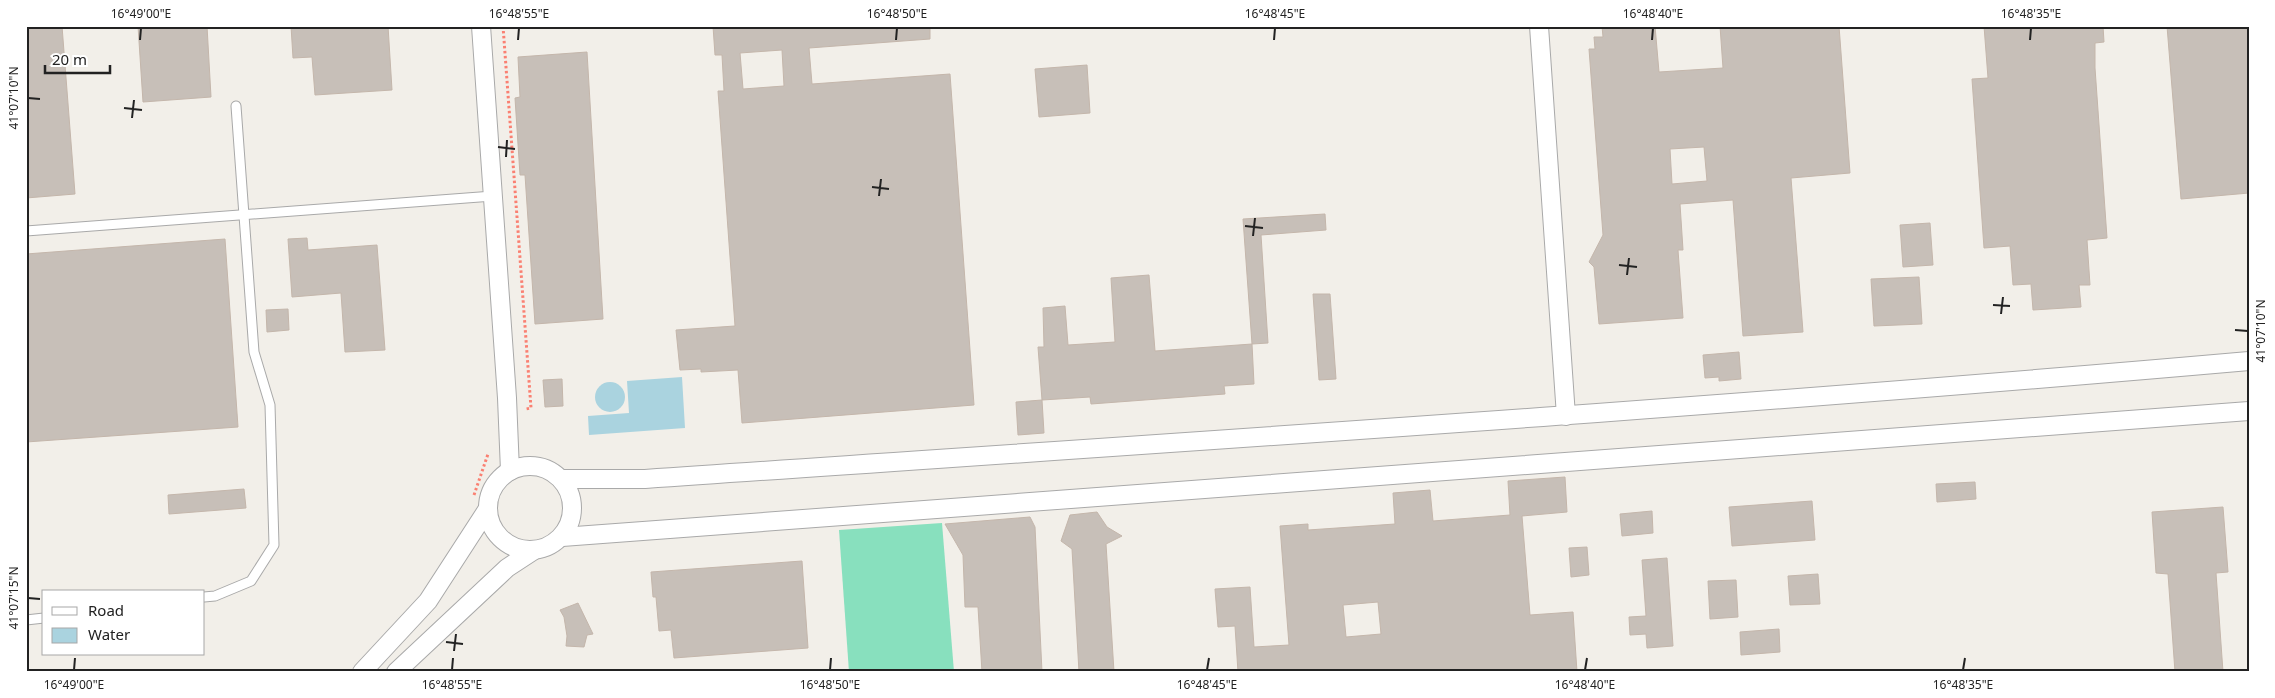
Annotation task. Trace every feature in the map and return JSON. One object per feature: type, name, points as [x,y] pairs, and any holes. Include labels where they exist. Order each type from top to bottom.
[{"type":"street","points":[[481,26],[507,398],[510,471]]},
{"type":"street","points":[[1539,26],[1566,416]]},
{"type":"street","points":[[562,479],[645,479],[1566,416],[2249,362]]},
{"type":"street","points":[[562,537],[2249,411]]},
{"type":"street","points":[[396,672],[494,578],[533,551],[554,544],[562,537],[569,526],[572,502],[569,490],[562,479],[550,471],[537,466],[523,466],[510,471],[500,478],[488,498],[487,510],[493,529],[507,544],[520,550],[533,551]]},
{"type":"street","points":[[362,672],[428,601],[487,510]]},
{"type":"lane","points":[[205,597],[215,596],[251,581],[274,545],[270,405],[254,352],[236,106]]},
{"type":"lane","points":[[26,231],[493,196]]},
{"type":"lane","points":[[26,620],[42,618]]},
{"type":"path","points":[[503,26],[531,408]]},
{"type":"path","points":[[472,500],[488,452]]},
{"type":"green space","points":[[942,523],[954,672],[849,672],[839,530]]},
{"type":"water","points":[[682,377],[685,428],[589,435],[588,416],[629,413],[627,381]]},
{"type":"water","points":[[610,382],[620,387],[625,397],[620,407],[610,412],[600,407],[595,397],[600,387]]},
{"type":"building","points":[[26,26],[62,26],[75,194],[26,198]]},
{"type":"building","points":[[138,26],[207,26],[211,97],[143,102]]},
{"type":"building","points":[[291,26],[388,26],[392,90],[315,95],[312,57],[293,58]]},
{"type":"building","points":[[713,26],[930,26],[930,39],[809,48],[812,84],[950,74],[974,405],[742,423],[738,370],[701,372],[701,369],[680,370],[676,330],[735,326],[718,91],[724,91],[722,55],[715,55]],"holes":[[[782,50],[784,86],[743,89],[740,53]]]},
{"type":"building","points":[[1602,26],[1655,26],[1659,72],[1723,68],[1720,26],[1839,26],[1850,173],[1791,178],[1803,332],[1743,336],[1733,200],[1680,204],[1683,250],[1678,250],[1683,318],[1599,324],[1594,267],[1589,262],[1603,235],[1589,49],[1595,49],[1594,37],[1603,37]],"holes":[[[1704,147],[1707,181],[1672,184],[1670,149]]]},
{"type":"building","points":[[1984,26],[2103,26],[2104,42],[2095,43],[2095,68],[2107,238],[2087,240],[2090,285],[2079,285],[2081,307],[2033,310],[2031,284],[2013,285],[2010,246],[1984,248],[1972,79],[1988,78]]},
{"type":"building","points":[[2167,26],[2249,26],[2249,193],[2181,199]]},
{"type":"building","points":[[587,52],[603,319],[535,324],[525,175],[520,175],[515,98],[520,97],[518,57]]},
{"type":"building","points":[[1087,65],[1090,113],[1039,117],[1035,69]]},
{"type":"building","points":[[1325,214],[1326,230],[1261,235],[1268,343],[1252,344],[1243,219]]},
{"type":"building","points":[[1930,223],[1933,265],[1903,267],[1900,225]]},
{"type":"building","points":[[307,238],[308,250],[377,245],[385,350],[345,352],[341,293],[292,297],[288,239]]},
{"type":"building","points":[[225,239],[238,427],[26,442],[26,254]]},
{"type":"building","points":[[1149,275],[1155,351],[1252,344],[1254,384],[1224,386],[1225,394],[1091,404],[1090,397],[1042,400],[1038,347],[1044,347],[1043,308],[1065,306],[1068,345],[1115,342],[1111,278]]},
{"type":"building","points":[[1919,277],[1922,324],[1874,326],[1871,279]]},
{"type":"building","points":[[1313,294],[1330,294],[1336,379],[1319,380]]},
{"type":"building","points":[[288,309],[289,330],[267,332],[266,310]]},
{"type":"building","points":[[1739,352],[1741,379],[1719,381],[1719,377],[1705,378],[1703,355]]},
{"type":"building","points":[[562,379],[563,406],[545,407],[543,380]]},
{"type":"building","points":[[1042,400],[1044,433],[1018,435],[1016,402]]},
{"type":"building","points":[[1565,477],[1567,512],[1522,516],[1530,615],[1573,612],[1577,672],[1238,672],[1235,626],[1218,627],[1215,589],[1250,587],[1254,647],[1289,645],[1280,526],[1308,524],[1308,530],[1395,524],[1393,493],[1430,490],[1433,521],[1510,515],[1508,481]],"holes":[[[1378,602],[1381,634],[1346,637],[1343,605]]]},
{"type":"building","points":[[1975,482],[1976,499],[1937,502],[1936,484]]},
{"type":"building","points":[[244,489],[246,508],[169,514],[168,495]]},
{"type":"building","points":[[1812,501],[1815,540],[1732,546],[1729,507]]},
{"type":"building","points":[[2223,507],[2228,572],[2216,573],[2223,672],[2175,672],[2168,574],[2156,573],[2152,512]]},
{"type":"building","points":[[1652,511],[1653,533],[1622,536],[1620,514]]},
{"type":"building","points":[[1097,512],[1107,527],[1122,536],[1106,544],[1114,672],[1079,672],[1072,549],[1061,541],[1070,515]]},
{"type":"building","points":[[1030,517],[1035,527],[1042,672],[982,672],[978,607],[965,607],[963,555],[945,524]]},
{"type":"building","points":[[1587,547],[1589,575],[1571,577],[1569,548]]},
{"type":"building","points":[[1667,558],[1673,646],[1647,648],[1646,634],[1630,635],[1629,617],[1646,616],[1642,560]]},
{"type":"building","points":[[802,561],[808,648],[674,658],[671,630],[659,631],[656,597],[653,597],[651,572]]},
{"type":"building","points":[[1818,574],[1820,604],[1790,605],[1788,576]]},
{"type":"building","points":[[1736,580],[1738,617],[1710,619],[1708,581]]},
{"type":"building","points":[[578,603],[593,634],[587,635],[584,647],[566,646],[567,636],[564,617],[560,610]]},
{"type":"building","points":[[1779,629],[1780,652],[1741,655],[1740,632]]}]
